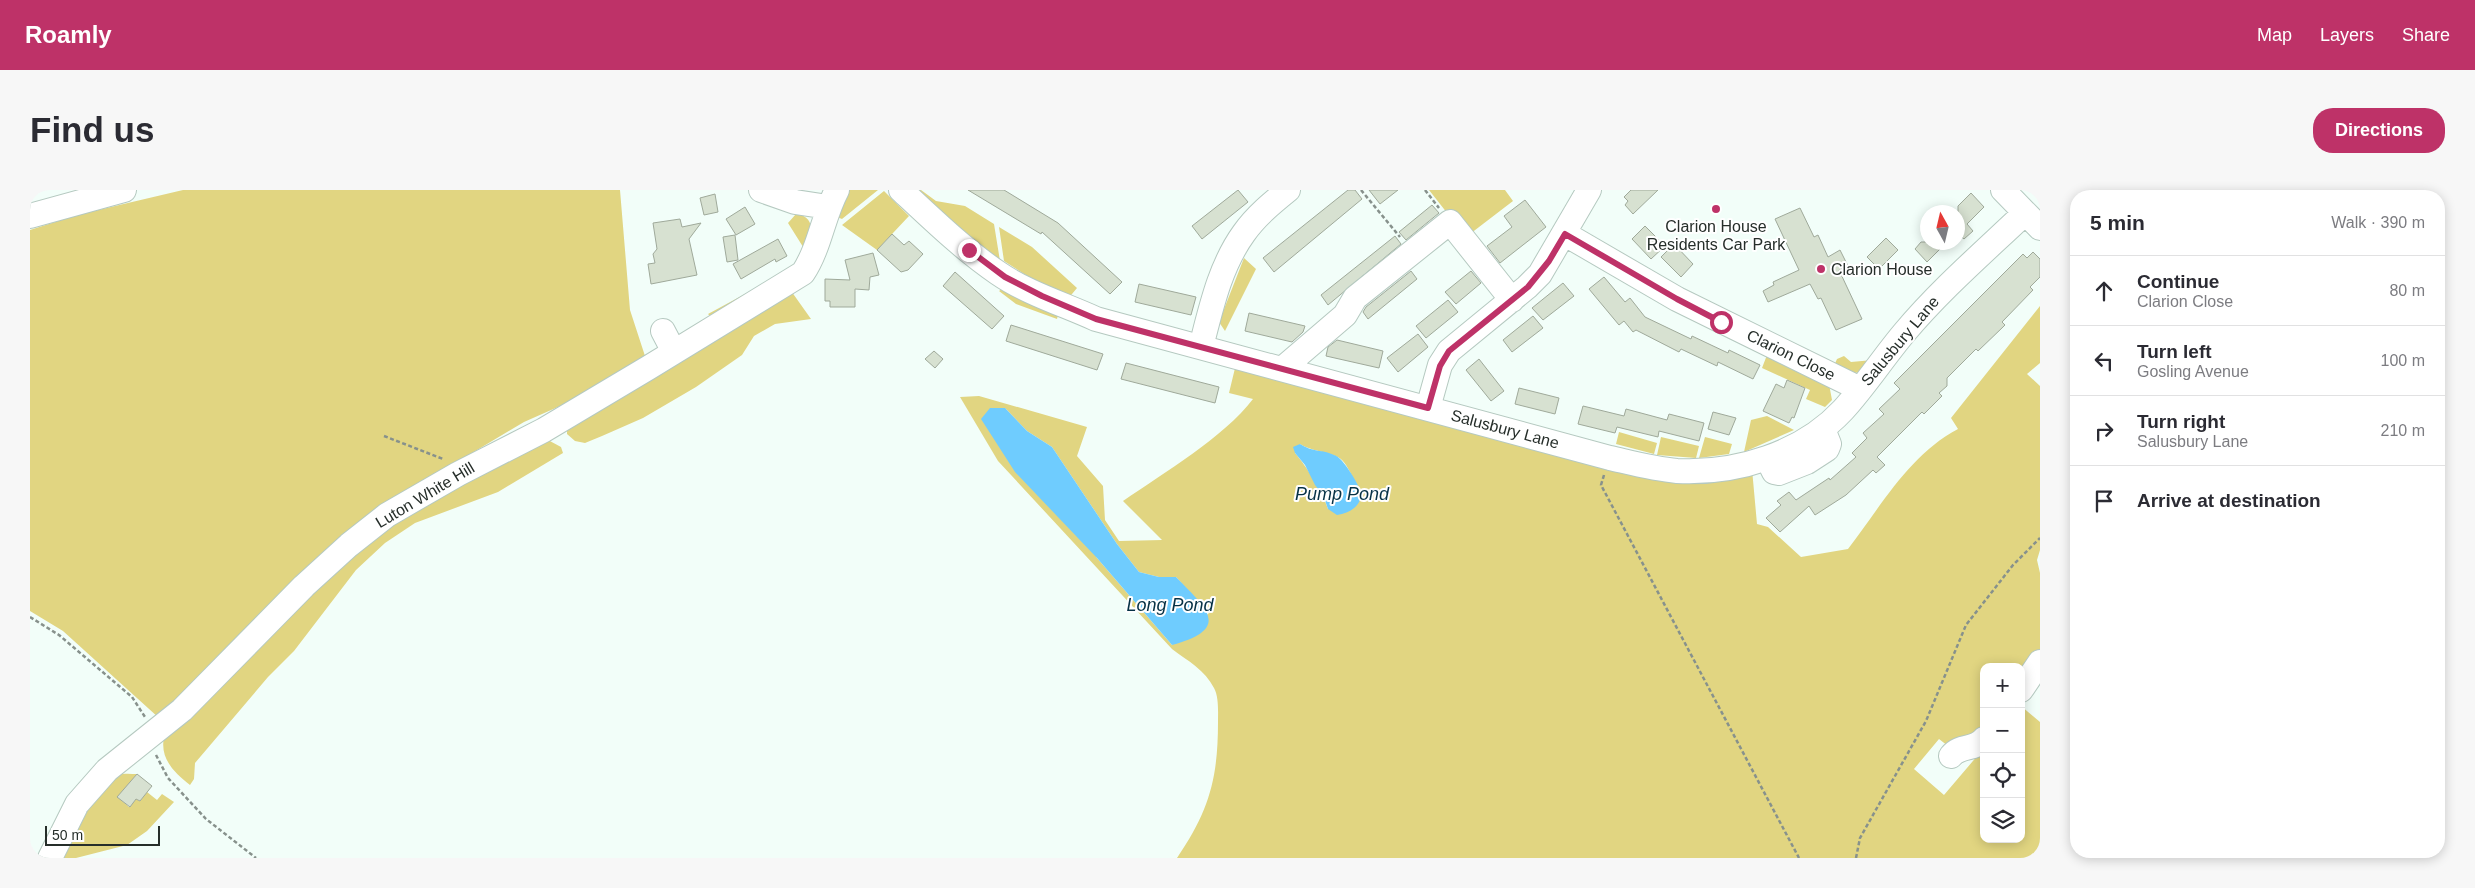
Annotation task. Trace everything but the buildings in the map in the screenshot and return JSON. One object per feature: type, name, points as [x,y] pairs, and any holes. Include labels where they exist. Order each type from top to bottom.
[{"type":"street","points":[[30,216],[124,190]]},
{"type":"street","points":[[761,190],[795,202],[832,199]]},
{"type":"street","name":"Salusbury Lane","points":[[901,190],[944,230],[1005,277],[1042,296],[1096,319],[1658,469],[1697,471],[1752,463],[1767,458],[1823,429],[1843,410],[1938,294],[2033,221]]},
{"type":"street","points":[[1202,347],[1216,292],[1232,252],[1253,221],[1288,190]]},
{"type":"street","points":[[1428,408],[1440,366],[1449,351],[1512,300],[1540,274],[1589,190]]},
{"type":"street","points":[[2003,190],[2033,221]]},
{"type":"street","name":"Luton White Hill","points":[[50,858],[67,821],[91,787],[121,758],[154,734],[182,710],[304,586],[348,545],[387,515],[458,474],[544,430],[803,272],[812,259],[832,199]]},
{"type":"street","points":[[1282,369],[1345,315],[1355,298],[1450,222],[1512,300]]},
{"type":"street","name":"Clarion Close","points":[[1565,234],[1677,299],[1860,389]]},
{"type":"street","points":[[663,330],[674,352]]},
{"type":"street","points":[[2025,684],[2040,662]]},
{"type":"street","points":[[1951,756],[1956,750],[1978,746],[1980,744]]},
{"type":"path","points":[[1362,190],[1412,252]]},
{"type":"path","points":[[384,436],[441,458],[458,474]]},
{"type":"path","points":[[1606,469],[1600,485],[1799,858]]},
{"type":"path","points":[[1856,858],[1860,838],[1926,721],[1966,625],[2013,565],[2040,538]]},
{"type":"path","points":[[30,617],[59,635],[132,697],[154,734],[154,751],[168,778],[206,819],[256,858]]},
{"type":"shaded area","points":[[183,190],[620,190],[630,310],[645,356],[576,399],[524,422],[457,462],[159,718],[63,631],[30,611],[30,230],[77,215]]},
{"type":"shaded area","points":[[847,190],[878,190],[842,219],[837,217]]},
{"type":"shaded area","points":[[909,190],[921,190],[936,201],[965,206],[994,224],[1000,261]]},
{"type":"shaded area","points":[[1429,190],[1505,190],[1513,201],[1466,237]]},
{"type":"shaded area","points":[[884,191],[909,216],[877,250],[842,225]]},
{"type":"shaded area","points":[[796,214],[804,216],[809,220],[811,226],[811,240],[805,261],[711,317],[708,314],[793,268],[805,250],[788,223]]},
{"type":"shaded area","points":[[999,227],[1032,247],[1077,288],[1067,300],[1034,285],[1032,279],[1004,261]]},
{"type":"shaded area","points":[[1244,258],[1256,269],[1225,331],[1219,322]]},
{"type":"shaded area","points":[[1008,285],[1059,311],[1057,319],[1016,304],[999,291]]},
{"type":"shaded area","points":[[789,288],[811,319],[775,324],[754,336],[742,355],[696,387],[643,418],[585,443],[575,441],[567,434],[567,428]]},
{"type":"shaded area","points":[[2040,306],[2040,363],[2027,374],[2040,386],[2040,550],[2037,560],[2040,573],[2040,656],[2025,678],[2025,663],[1980,663],[1980,736],[1948,746],[1939,739],[1914,769],[1944,795],[1980,753],[1980,843],[2025,843],[2025,709],[2040,722],[2040,858],[1177,858],[1197,825],[1210,794],[1218,742],[1216,692],[1206,676],[1172,649],[998,461],[960,397],[979,396],[1087,427],[1077,456],[1103,486],[1105,520],[1119,541],[1162,540],[1123,501],[1210,441],[1241,413],[1253,399],[1229,393],[1236,364],[1541,444],[1752,469],[1757,524],[1768,527],[1801,557],[1848,549],[1897,482],[1925,452],[1958,429],[1951,418]],"holes":[[[1005,408],[1027,431],[1052,447],[1117,544],[1139,572],[1159,577],[1176,577],[1209,613],[1172,645],[1097,558]],[[1300,444],[1333,455],[1342,460],[1357,484],[1328,509],[1314,480],[1295,453]]]},
{"type":"shaded area","points":[[1767,355],[1829,384],[1832,400],[1825,407],[1806,399],[1810,390],[1762,368]]},
{"type":"shaded area","points":[[1844,356],[1851,362],[1873,360],[1859,372],[1855,373],[1833,368],[1837,359]]},
{"type":"shaded area","points":[[1767,416],[1794,430],[1744,452],[1751,420]]},
{"type":"shaded area","points":[[1619,432],[1657,443],[1654,454],[1616,444]]},
{"type":"shaded area","points":[[1661,437],[1699,446],[1696,458],[1657,455]]},
{"type":"shaded area","points":[[1705,437],[1732,444],[1729,454],[1699,458]]},
{"type":"shaded area","points":[[548,440],[561,447],[563,453],[498,492],[415,523],[385,543],[356,570],[294,651],[268,677],[195,763],[194,779],[190,785],[177,774],[167,761],[163,747],[166,730],[391,521]]},
{"type":"shaded area","points":[[137,774],[118,797],[129,807],[136,799],[140,801],[147,792],[157,800],[162,794],[174,802],[147,831],[127,845],[76,858],[61,858],[86,812],[102,789],[118,775]]},
{"type":"water","name":"Long Pond","points":[[990,408],[1005,408],[1027,431],[1052,447],[1117,544],[1139,572],[1159,577],[1176,577],[1197,598],[1208,616],[1208,624],[1203,632],[1172,645],[1097,558],[1015,472],[981,419]]},
{"type":"water","name":"Pump Pond","points":[[1300,444],[1310,449],[1330,453],[1342,461],[1362,493],[1357,506],[1346,513],[1337,515],[1328,509],[1323,495],[1315,485],[1305,465],[1295,453],[1293,447]]},
{"type":"place","name":"Clarion House Residents Car Park","points":[[1716,209]]},
{"type":"place","name":"Clarion House","points":[[1821,269]]},
{"type":"route","points":[[969,250],[999,274],[1042,296],[1096,319],[1123,328],[1199,346],[1428,408],[1440,366],[1449,351],[1454,345],[1528,287],[1540,274],[1565,234],[1677,299],[1721,322]]}]
